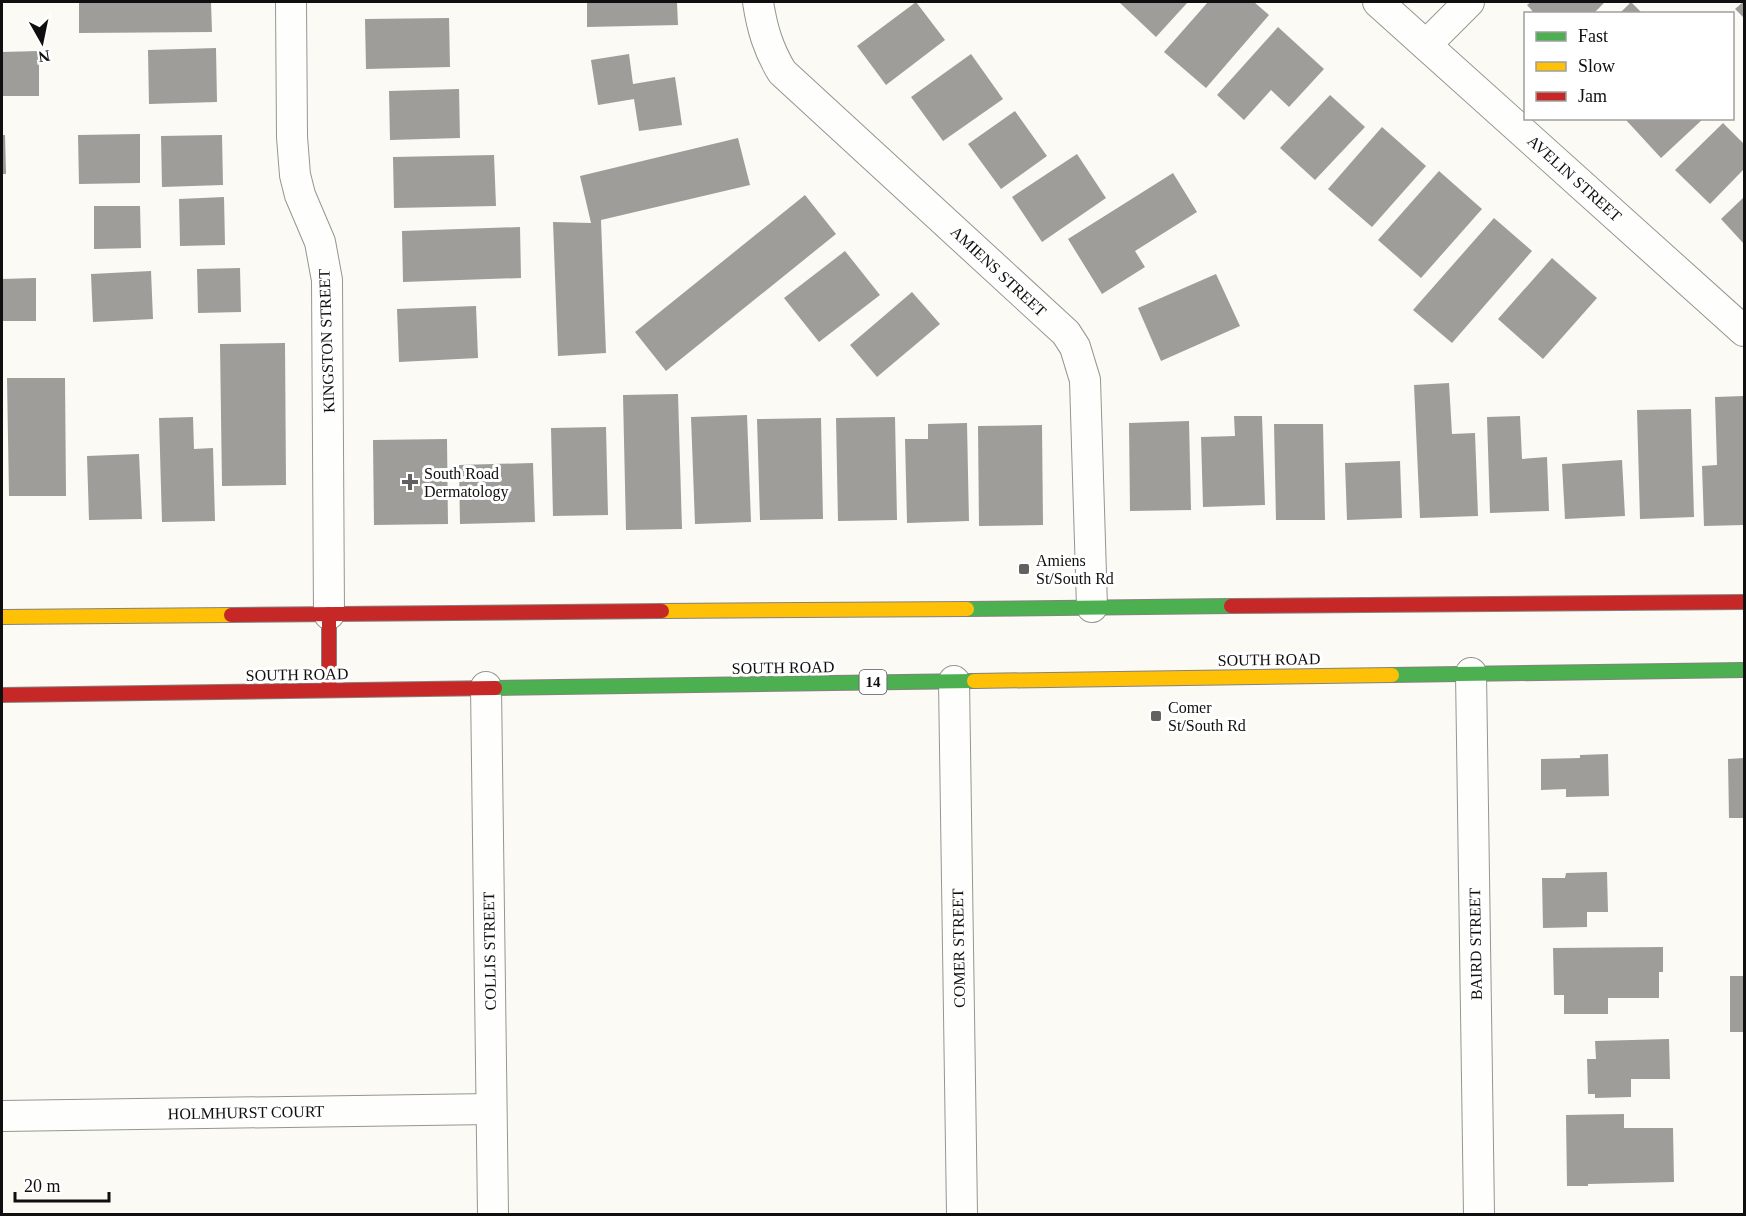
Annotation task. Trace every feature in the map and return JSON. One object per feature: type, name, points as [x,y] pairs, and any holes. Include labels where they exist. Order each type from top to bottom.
[{"type":"main road","points":[[2,617],[1744,602]]},
{"type":"main road","points":[[329,614],[329,690]]},
{"type":"main road","name":"SOUTH ROAD","points":[[2,695],[1744,670]]},
{"type":"street","name":"KINGSTON STREET","points":[[291,2],[292,137],[295,175],[300,195],[320,242],[327,280],[329,614]]},
{"type":"street","name":"AMIENS STREET","points":[[759,2],[763,33],[782,72],[1066,333],[1075,347],[1085,380],[1092,607]]},
{"type":"street","name":"AVELIN STREET","points":[[1378,2],[1744,331]]},
{"type":"street","points":[[1426,45],[1469,2]]},
{"type":"street","name":"BAIRD STREET","points":[[1471,673],[1479,1215]]},
{"type":"street","name":"COMER STREET","points":[[954,681],[962,1215]]},
{"type":"street","name":"COLLIS STREET","points":[[486,687],[493,1215]]},
{"type":"street","name":"HOLMHURST COURT","points":[[2,1116],[491,1109]]},
{"type":"building","points":[[79,2],[211,2],[212,32],[79,33]]},
{"type":"building","points":[[587,2],[677,2],[678,25],[587,27]]},
{"type":"building","points":[[916,2],[945,40],[886,85],[857,46]]},
{"type":"building","points":[[1119,2],[1188,2],[1156,37]]},
{"type":"building","points":[[1208,2],[1254,2],[1269,15],[1206,88],[1164,52]]},
{"type":"building","points":[[1531,2],[1605,2],[1595,12],[1533,12],[1527,5]]},
{"type":"building","points":[[1631,2],[1641,12],[1621,12]]},
{"type":"building","points":[[1744,2],[1744,18],[1735,9]]},
{"type":"building","points":[[449,18],[450,67],[366,69],[365,19]]},
{"type":"building","points":[[1278,27],[1324,69],[1289,107],[1271,90],[1244,120],[1217,95]]},
{"type":"building","points":[[216,48],[217,102],[149,104],[148,50]]},
{"type":"building","points":[[39,51],[39,96],[2,96],[2,52]]},
{"type":"building","points":[[629,54],[633,84],[675,77],[682,125],[639,131],[634,99],[598,105],[591,60]]},
{"type":"building","points":[[971,54],[1003,99],[943,141],[911,97]]},
{"type":"building","points":[[459,89],[460,138],[390,140],[389,91]]},
{"type":"building","points":[[1330,95],[1365,127],[1315,180],[1280,148]]},
{"type":"building","points":[[1015,111],[1047,156],[1001,189],[968,144]]},
{"type":"building","points":[[1626,120],[1702,120],[1661,158]]},
{"type":"building","points":[[1723,123],[1744,144],[1744,169],[1710,204],[1675,170]]},
{"type":"building","points":[[1382,127],[1426,166],[1372,227],[1328,189]]},
{"type":"building","points":[[140,134],[140,183],[79,184],[78,135]]},
{"type":"building","points":[[2,135],[5,135],[6,174],[2,174]]},
{"type":"building","points":[[222,135],[223,185],[162,187],[161,136]]},
{"type":"building","points":[[738,138],[750,185],[601,220],[606,353],[558,356],[553,222],[591,223],[580,176]]},
{"type":"building","points":[[1077,154],[1106,198],[1042,242],[1012,197]]},
{"type":"building","points":[[494,155],[496,206],[394,208],[393,157]]},
{"type":"building","points":[[1439,171],[1482,209],[1421,278],[1378,240]]},
{"type":"building","points":[[1173,173],[1197,212],[1135,251],[1145,267],[1102,294],[1068,239]]},
{"type":"building","points":[[805,195],[836,234],[666,371],[635,332]]},
{"type":"building","points":[[224,197],[225,245],[180,246],[179,199]]},
{"type":"building","points":[[1744,197],[1744,244],[1721,219]]},
{"type":"building","points":[[94,206],[140,206],[141,248],[94,249]]},
{"type":"building","points":[[1494,218],[1532,251],[1452,343],[1413,310]]},
{"type":"building","points":[[520,227],[521,278],[403,282],[402,231]]},
{"type":"building","points":[[845,251],[880,295],[819,342],[784,298]]},
{"type":"building","points":[[1552,258],[1597,298],[1543,359],[1498,319]]},
{"type":"building","points":[[240,268],[241,312],[198,313],[197,269]]},
{"type":"building","points":[[151,271],[153,319],[93,322],[91,274]]},
{"type":"building","points":[[1216,274],[1240,326],[1161,361],[1138,308]]},
{"type":"building","points":[[36,278],[36,321],[2,321],[2,279]]},
{"type":"building","points":[[912,292],[940,324],[877,377],[850,345]]},
{"type":"building","points":[[476,306],[478,358],[399,362],[397,309]]},
{"type":"building","points":[[285,343],[286,485],[222,486],[220,344]]},
{"type":"building","points":[[7,378],[65,378],[66,496],[9,496]]},
{"type":"building","points":[[1449,383],[1452,434],[1475,433],[1478,516],[1420,518],[1414,385]]},
{"type":"building","points":[[678,394],[682,529],[626,530],[623,395]]},
{"type":"building","points":[[1744,396],[1744,525],[1704,526],[1702,466],[1717,465],[1715,397]]},
{"type":"building","points":[[1691,409],[1694,517],[1640,519],[1637,410]]},
{"type":"building","points":[[747,415],[751,522],[695,524],[691,417]]},
{"type":"building","points":[[1234,416],[1262,416],[1265,505],[1203,507],[1201,437],[1235,436]]},
{"type":"building","points":[[1520,416],[1522,459],[1547,457],[1549,511],[1490,513],[1487,417]]},
{"type":"building","points":[[193,417],[194,449],[213,448],[215,521],[162,522],[159,418]]},
{"type":"building","points":[[895,417],[897,520],[838,521],[836,418]]},
{"type":"building","points":[[821,418],[823,519],[760,520],[757,419]]},
{"type":"building","points":[[1189,421],[1191,510],[1130,511],[1129,423]]},
{"type":"building","points":[[967,423],[969,521],[907,523],[905,439],[928,439],[928,424]]},
{"type":"building","points":[[1274,424],[1323,424],[1325,520],[1276,520]]},
{"type":"building","points":[[1042,425],[1043,525],[979,526],[978,426]]},
{"type":"building","points":[[606,427],[608,515],[553,516],[551,428]]},
{"type":"building","name":"South Road Dermatology","points":[[447,439],[448,524],[374,525],[373,440]]},
{"type":"building","points":[[139,454],[142,519],[89,520],[87,456]]},
{"type":"building","points":[[1622,460],[1625,516],[1565,519],[1562,464]]},
{"type":"building","points":[[1400,461],[1402,518],[1347,520],[1345,463]]},
{"type":"building","points":[[533,463],[535,522],[460,524],[459,465]]},
{"type":"building","points":[[1608,754],[1609,796],[1566,797],[1566,789],[1541,790],[1541,759],[1580,758],[1580,755]]},
{"type":"building","points":[[1744,758],[1744,818],[1729,818],[1728,759]]},
{"type":"building","points":[[1607,872],[1608,912],[1587,912],[1587,927],[1543,928],[1542,878],[1565,878],[1566,873]]},
{"type":"building","points":[[1663,947],[1663,972],[1659,972],[1659,998],[1608,998],[1608,1014],[1564,1014],[1564,995],[1554,995],[1553,948]]},
{"type":"building","points":[[1730,976],[1744,976],[1744,1032],[1730,1032]]},
{"type":"building","points":[[1669,1039],[1670,1079],[1631,1079],[1631,1097],[1595,1098],[1595,1094],[1588,1094],[1587,1059],[1596,1059],[1595,1041]]},
{"type":"building","points":[[1624,1114],[1624,1128],[1673,1128],[1674,1182],[1567,1186],[1566,1115]]},
{"type":"traffic: fast","points":[[967,609],[1231,606]]},
{"type":"traffic: fast","points":[[1392,675],[1744,670]]},
{"type":"traffic: fast","points":[[495,688],[974,681]]},
{"type":"traffic: slow","points":[[662,611],[967,609]]},
{"type":"traffic: slow","points":[[2,617],[231,615]]},
{"type":"traffic: slow","points":[[974,681],[1392,675]]},
{"type":"traffic: jam","points":[[1231,606],[1744,602]]},
{"type":"traffic: jam","points":[[231,615],[662,611]]},
{"type":"traffic: jam","points":[[329,614],[329,690]]},
{"type":"traffic: jam","points":[[2,695],[495,688]]},
{"type":"place","name":"South Road Dermatology","points":[[410,482]]},
{"type":"place","name":"Amiens St/South Rd","points":[[1024,569]]},
{"type":"place","name":"Comer St/South Rd","points":[[1156,716]]}]
